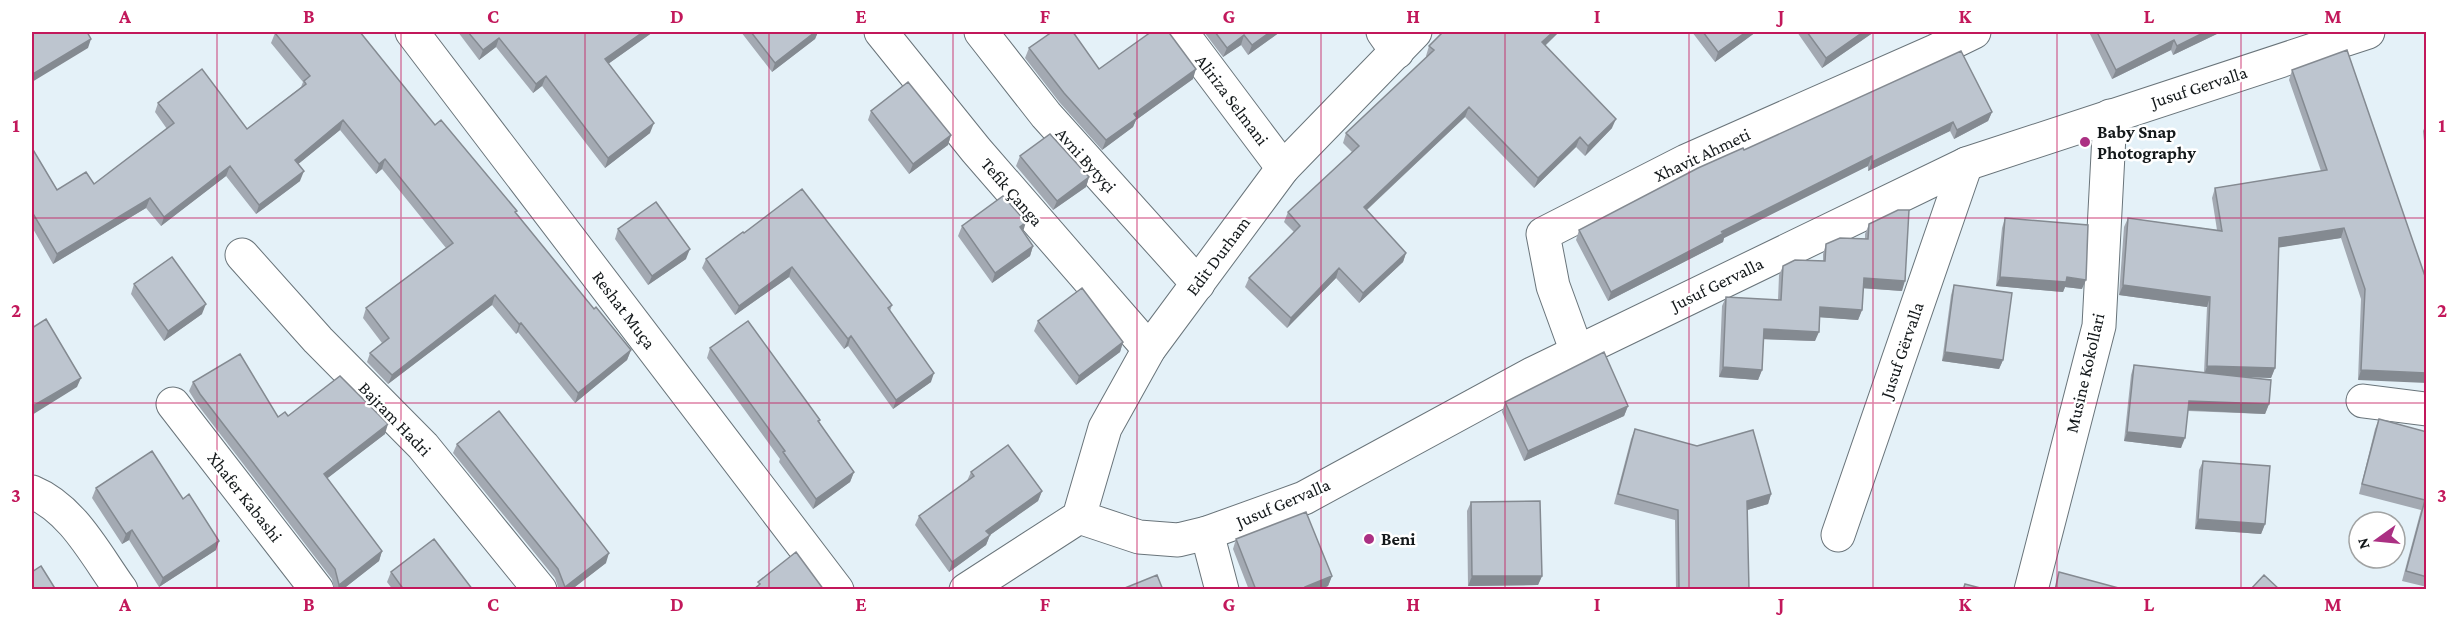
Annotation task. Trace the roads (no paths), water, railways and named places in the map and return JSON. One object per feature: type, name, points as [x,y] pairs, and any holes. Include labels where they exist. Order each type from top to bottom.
[{"type":"street","name":"Reshat Muça","points":[[412,32],[837,590]]},
{"type":"street","name":"Tefik Çanga","points":[[881,32],[976,150],[1149,349]]},
{"type":"street","name":"Avni Bytyçi","points":[[981,32],[1046,115],[1198,284]]},
{"type":"street","name":"Aliriza Selmani","points":[[1181,32],[1283,168]]},
{"type":"street","name":"Xhavit Ahmeti","points":[[1577,352],[1553,286],[1543,234],[1686,161],[1974,32]]},
{"type":"street","name":"Jusuf Gervalla","points":[[1079,517],[1139,537],[1178,540],[1207,533],[1304,498],[1577,352],[1966,164],[2368,32]]},
{"type":"street","name":"Edit Durham","points":[[1079,517],[1105,428],[1149,349],[1283,168],[1398,38]]},
{"type":"street","name":"Musine Kokollari","points":[[2031,590],[2099,326],[2110,116]]},
{"type":"street","name":"Jusuf Gërvalla","points":[[1838,536],[1966,164]]},
{"type":"street","name":"Bajram Hadri","points":[[242,255],[318,340],[423,446],[540,590]]},
{"type":"street","points":[[2363,401],[2427,409]]},
{"type":"street","name":"Xhafer Kabashi","points":[[173,404],[317,590]]},
{"type":"street","points":[[32,492],[50,500],[65,512],[121,590]]},
{"type":"street","points":[[966,590],[1079,517]]},
{"type":"street","points":[[1207,533],[1222,590]]},
{"type":"place","name":"Baby Snap Photography","points":[[2085,142]]},
{"type":"place","name":"Beni","points":[[1369,539]]}]
